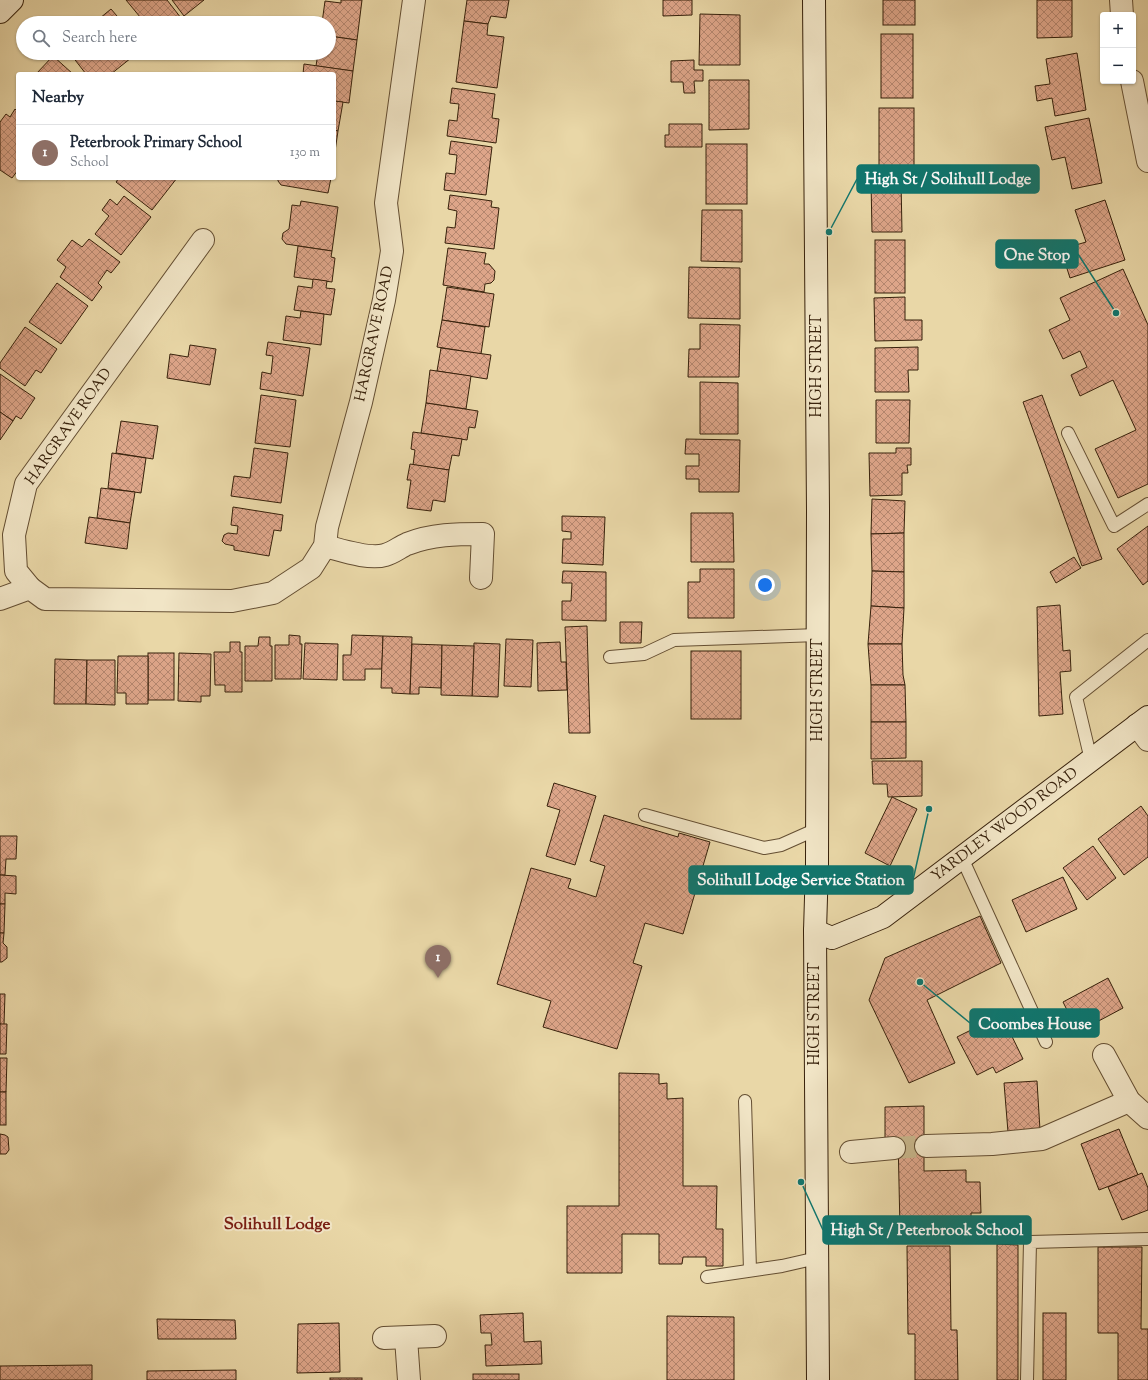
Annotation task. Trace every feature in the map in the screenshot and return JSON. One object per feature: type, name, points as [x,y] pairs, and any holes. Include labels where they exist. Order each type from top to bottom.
[{"type":"street","points":[[0,12],[12,0]]},
{"type":"street","name":"HARGRAVE ROAD","points":[[203,240],[26,484],[14,535],[16,571],[30,588],[46,599],[232,601],[273,593],[311,568],[325,546],[327,527],[361,402],[384,300],[392,251],[386,203],[414,0]]},
{"type":"street","name":"HIGH STREET","points":[[814,0],[818,635],[815,931],[818,1380]]},
{"type":"street","points":[[1121,0],[1122,12]]},
{"type":"street","points":[[1133,84],[1148,161]]},
{"type":"street","points":[[325,546],[364,556],[385,555],[407,544],[444,534],[483,534],[481,578]]},
{"type":"street","points":[[0,599],[30,588]]},
{"type":"street","name":"YARDLEY WOOD ROAD","points":[[815,931],[832,938],[883,917],[1091,760],[1144,728]]},
{"type":"street","points":[[1104,1054],[1129,1101],[1148,1118]]},
{"type":"street","points":[[926,1146],[992,1144],[1042,1139],[1129,1101]]},
{"type":"street","points":[[852,1152],[894,1148]]},
{"type":"street","points":[[384,1338],[435,1336]]},
{"type":"street","points":[[406,1338],[409,1380]]},
{"type":"lane","points":[[1068,433],[1114,526],[1148,504]]},
{"type":"lane","points":[[610,657],[644,654],[674,640],[818,635]]},
{"type":"lane","points":[[1091,760],[1076,697],[1148,640]]},
{"type":"lane","points":[[645,815],[764,848],[781,845],[817,830]]},
{"type":"lane","points":[[962,858],[1046,1042]]},
{"type":"lane","points":[[745,1101],[750,1270]]},
{"type":"lane","points":[[1027,1380],[1030,1242],[1148,1239]]},
{"type":"lane","points":[[707,1276],[782,1266],[817,1258]]},
{"type":"building","points":[[126,0],[167,0],[179,16],[139,16]]},
{"type":"building","points":[[172,0],[204,0],[184,16]]},
{"type":"building","points":[[341,0],[362,0],[357,40],[336,37],[336,16],[323,16],[325,1],[341,3]]},
{"type":"building","points":[[467,0],[509,0],[506,18],[491,16],[488,24],[464,21]]},
{"type":"building","points":[[663,0],[692,0],[692,15],[663,16]]},
{"type":"building","points":[[883,0],[915,0],[915,25],[883,25]]},
{"type":"building","points":[[1037,0],[1072,0],[1072,37],[1037,38]]},
{"type":"building","points":[[111,9],[117,16],[102,16]]},
{"type":"building","points":[[700,14],[740,15],[740,65],[699,65]]},
{"type":"building","points":[[464,21],[488,24],[487,35],[504,37],[497,88],[456,82]]},
{"type":"building","points":[[881,34],[913,34],[913,98],[881,98]]},
{"type":"building","points":[[336,37],[357,40],[353,71],[316,66],[317,60],[336,60]]},
{"type":"building","points":[[1077,53],[1086,110],[1055,116],[1052,98],[1037,101],[1035,86],[1050,84],[1046,59]]},
{"type":"building","points":[[49,60],[57,60],[71,72],[38,72]]},
{"type":"building","points":[[75,60],[128,60],[114,72],[84,72]]},
{"type":"building","points":[[694,60],[694,70],[703,70],[703,81],[694,81],[695,93],[684,93],[683,82],[671,82],[671,61]]},
{"type":"building","points":[[304,64],[353,71],[349,103],[336,101],[336,72],[303,72]]},
{"type":"building","points":[[709,80],[749,80],[749,129],[709,130]]},
{"type":"building","points":[[452,88],[495,94],[492,118],[499,119],[496,143],[447,136],[449,120],[457,121],[459,104],[450,103]]},
{"type":"building","points":[[336,101],[343,102],[338,131],[336,130]]},
{"type":"building","points":[[879,108],[914,108],[914,166],[879,166]]},
{"type":"building","points":[[15,109],[16,173],[12,178],[0,170],[0,122],[6,114],[10,117]]},
{"type":"building","points":[[1089,118],[1102,183],[1072,189],[1065,157],[1052,160],[1045,127]]},
{"type":"building","points":[[669,124],[702,124],[702,147],[665,147],[665,135],[669,135]]},
{"type":"building","points":[[336,130],[338,131],[336,144]]},
{"type":"building","points":[[451,141],[492,147],[486,195],[444,190],[446,173],[455,174],[457,155],[449,154]]},
{"type":"building","points":[[706,144],[747,144],[747,204],[706,204]]},
{"type":"building","points":[[118,180],[175,180],[152,210],[116,182]]},
{"type":"building","points":[[331,180],[328,193],[281,185],[278,181]]},
{"type":"building","points":[[871,181],[901,181],[902,232],[872,232]]},
{"type":"building","points":[[450,195],[492,201],[491,207],[499,208],[494,249],[445,243],[447,227],[455,228],[457,211],[448,209]]},
{"type":"building","points":[[124,196],[151,217],[121,255],[95,234],[109,216],[102,210],[110,199],[117,205]]},
{"type":"building","points":[[1105,200],[1125,260],[1070,278],[1063,256],[1077,251],[1076,245],[1086,242],[1075,210]]},
{"type":"building","points":[[301,201],[338,207],[332,251],[286,244],[282,239],[283,233],[289,229],[292,205],[300,206]]},
{"type":"building","points":[[702,210],[742,210],[742,262],[701,261]]},
{"type":"building","points":[[89,239],[120,262],[111,273],[107,270],[98,283],[102,287],[92,301],[60,277],[66,267],[57,260],[72,240],[82,247]]},
{"type":"building","points":[[875,240],[905,240],[905,293],[875,293]]},
{"type":"building","points":[[298,246],[332,251],[331,257],[335,258],[332,282],[294,277]]},
{"type":"building","points":[[448,248],[486,253],[484,264],[489,264],[495,271],[494,280],[491,283],[485,284],[484,292],[443,285]]},
{"type":"building","points":[[689,267],[740,268],[740,319],[688,318]]},
{"type":"building","points":[[1123,269],[1148,325],[1148,484],[1118,498],[1095,449],[1136,430],[1113,380],[1080,396],[1071,375],[1087,367],[1080,351],[1063,359],[1049,330],[1070,320],[1060,298]]},
{"type":"building","points":[[313,279],[327,281],[326,288],[335,289],[331,315],[294,310],[298,286],[312,288]]},
{"type":"building","points":[[57,283],[88,306],[61,344],[29,322]]},
{"type":"building","points":[[447,287],[494,294],[489,327],[442,320]]},
{"type":"building","points":[[905,297],[905,320],[922,320],[922,340],[875,341],[874,298]]},
{"type":"building","points":[[301,311],[324,314],[321,345],[283,340],[286,316],[300,318]]},
{"type":"building","points":[[442,320],[485,327],[481,354],[437,347]]},
{"type":"building","points":[[700,324],[740,325],[739,377],[688,377],[689,349],[700,349]]},
{"type":"building","points":[[25,327],[57,349],[41,373],[36,370],[25,386],[0,368],[0,363]]},
{"type":"building","points":[[268,342],[310,348],[303,396],[260,389],[262,372],[271,374],[273,356],[266,355]]},
{"type":"building","points":[[190,345],[216,349],[210,385],[167,378],[170,354],[188,357]]},
{"type":"building","points":[[918,347],[918,370],[908,370],[909,392],[875,392],[875,348]]},
{"type":"building","points":[[441,348],[491,355],[487,379],[437,371]]},
{"type":"building","points":[[430,370],[471,376],[466,409],[426,403]]},
{"type":"building","points":[[0,374],[35,398],[21,419],[16,416],[13,421],[0,412]]},
{"type":"building","points":[[700,382],[738,383],[738,434],[700,434]]},
{"type":"building","points":[[261,395],[296,400],[290,447],[255,443]]},
{"type":"building","points":[[1042,395],[1102,559],[1082,566],[1023,402]]},
{"type":"building","points":[[876,400],[910,400],[909,443],[876,443]]},
{"type":"building","points":[[426,403],[478,411],[475,428],[469,427],[467,440],[421,433]]},
{"type":"building","points":[[0,412],[13,421],[0,440]]},
{"type":"building","points":[[121,421],[158,426],[153,459],[116,453]]},
{"type":"building","points":[[413,432],[462,439],[459,456],[452,455],[449,470],[413,465],[415,450],[411,449]]},
{"type":"building","points":[[686,439],[740,440],[739,492],[699,492],[699,479],[686,479],[686,466],[699,466],[699,454],[685,454]]},
{"type":"building","points":[[254,448],[288,453],[281,503],[231,496],[234,476],[250,478]]},
{"type":"building","points":[[896,448],[911,448],[911,465],[907,465],[908,473],[902,473],[902,495],[870,496],[869,453],[896,453]]},
{"type":"building","points":[[112,453],[146,458],[141,493],[108,488]]},
{"type":"building","points":[[410,464],[449,470],[445,502],[433,500],[431,511],[407,508],[411,480],[407,480]]},
{"type":"building","points":[[101,488],[135,492],[130,523],[97,518]]},
{"type":"building","points":[[872,499],[905,501],[904,533],[871,534]]},
{"type":"building","points":[[233,507],[283,515],[281,531],[274,530],[269,556],[234,550],[234,546],[225,544],[222,541],[224,535],[228,533],[237,534],[238,526],[231,525]]},
{"type":"building","points":[[691,513],[733,513],[734,562],[691,562]]},
{"type":"building","points":[[562,516],[605,517],[603,565],[562,563],[563,539],[571,539],[571,532],[562,531]]},
{"type":"building","points":[[89,517],[130,523],[127,549],[85,543]]},
{"type":"building","points":[[1148,526],[1148,581],[1143,585],[1117,549]]},
{"type":"building","points":[[904,533],[904,572],[872,571],[871,534]]},
{"type":"building","points":[[1074,557],[1081,568],[1056,583],[1050,572]]},
{"type":"building","points":[[700,569],[734,569],[734,618],[688,618],[688,582],[700,582]]},
{"type":"building","points":[[563,571],[606,572],[606,621],[562,620],[562,601],[571,601],[572,583],[562,583]]},
{"type":"building","points":[[872,571],[904,572],[904,608],[871,606]]},
{"type":"building","points":[[1060,605],[1063,651],[1070,650],[1071,671],[1060,672],[1063,714],[1039,716],[1037,607]]},
{"type":"building","points":[[871,606],[904,608],[902,644],[868,644]]},
{"type":"building","points":[[620,622],[642,622],[641,643],[620,643]]},
{"type":"building","points":[[587,626],[590,733],[569,733],[565,627]]},
{"type":"building","points":[[289,635],[300,636],[300,644],[302,644],[301,679],[275,679],[275,645],[289,645]]},
{"type":"building","points":[[352,635],[383,636],[382,669],[365,669],[365,680],[343,680],[343,655],[351,655]]},
{"type":"building","points":[[383,636],[412,637],[410,694],[392,693],[392,688],[381,688]]},
{"type":"building","points":[[259,637],[270,637],[270,646],[272,646],[272,681],[245,681],[245,646],[258,646]]},
{"type":"building","points":[[506,639],[533,640],[531,687],[504,686]]},
{"type":"building","points":[[230,642],[240,642],[240,652],[242,652],[242,692],[225,692],[225,685],[215,685],[214,652],[230,652]]},
{"type":"building","points":[[560,642],[561,662],[566,662],[567,690],[538,691],[537,643]]},
{"type":"building","points":[[305,643],[338,644],[337,680],[303,679]]},
{"type":"building","points":[[474,643],[500,644],[498,697],[472,696]]},
{"type":"building","points":[[412,644],[442,645],[441,688],[419,687],[419,694],[410,694]]},
{"type":"building","points":[[868,644],[902,644],[903,675],[905,685],[871,685]]},
{"type":"building","points":[[442,645],[474,646],[472,696],[441,695]]},
{"type":"building","points":[[691,651],[741,651],[741,719],[691,719]]},
{"type":"building","points":[[148,653],[174,653],[174,700],[148,700]]},
{"type":"building","points":[[179,653],[211,654],[210,696],[201,696],[201,702],[178,701]]},
{"type":"building","points":[[118,656],[148,656],[148,704],[126,704],[126,693],[117,693]]},
{"type":"building","points":[[55,659],[87,660],[86,704],[54,704]]},
{"type":"building","points":[[87,660],[115,660],[115,705],[86,704]]},
{"type":"building","points":[[871,685],[905,685],[906,722],[871,722]]},
{"type":"building","points":[[871,722],[906,722],[906,758],[871,759]]},
{"type":"building","points":[[872,761],[922,761],[922,796],[888,797],[887,784],[873,784]]},
{"type":"building","points":[[554,783],[596,796],[575,865],[546,856],[560,810],[547,806]]},
{"type":"building","points":[[892,797],[917,809],[890,866],[865,853]]},
{"type":"building","points":[[1141,806],[1148,816],[1148,857],[1124,875],[1098,839]]},
{"type":"building","points":[[604,815],[678,837],[679,833],[710,842],[683,934],[645,923],[633,963],[642,966],[617,1049],[543,1027],[551,1001],[497,984],[531,868],[571,879],[568,888],[596,897],[605,866],[590,861]]},
{"type":"building","points":[[0,836],[17,836],[16,859],[6,859],[5,875],[0,875]]},
{"type":"building","points":[[1093,846],[1116,878],[1087,900],[1063,868]]},
{"type":"building","points":[[0,875],[16,876],[16,894],[5,893],[5,904],[0,904]]},
{"type":"building","points":[[1063,877],[1077,909],[1026,932],[1012,900]]},
{"type":"building","points":[[0,904],[5,904],[4,933],[0,933]]},
{"type":"building","points":[[980,916],[1001,963],[927,1000],[955,1063],[909,1083],[869,1000],[885,958]]},
{"type":"building","points":[[0,933],[4,933],[3,943],[7,947],[7,958],[2,962],[0,962]]},
{"type":"building","points":[[1108,978],[1123,1008],[1078,1032],[1063,1002]]},
{"type":"building","points":[[0,994],[5,994],[4,1025],[0,1024]]},
{"type":"building","points":[[999,1010],[1023,1059],[996,1073],[993,1067],[977,1075],[957,1037],[973,1029],[971,1024]]},
{"type":"building","points":[[0,1024],[7,1024],[6,1054],[0,1054]]},
{"type":"building","points":[[0,1058],[7,1058],[6,1092],[0,1092]]},
{"type":"building","points":[[619,1073],[659,1074],[659,1084],[667,1083],[667,1099],[683,1098],[683,1186],[717,1186],[716,1229],[723,1229],[723,1266],[706,1266],[706,1257],[683,1257],[682,1264],[659,1264],[659,1234],[622,1234],[622,1273],[567,1273],[567,1206],[619,1206]]},
{"type":"building","points":[[1037,1081],[1040,1130],[1008,1132],[1004,1083]]},
{"type":"building","points":[[0,1092],[6,1092],[6,1125],[0,1125]]},
{"type":"building","points":[[924,1106],[924,1171],[966,1170],[966,1182],[980,1182],[981,1213],[971,1213],[971,1228],[900,1229],[898,1138],[885,1138],[885,1107]]},
{"type":"building","points":[[1119,1129],[1138,1175],[1099,1190],[1081,1144]]},
{"type":"building","points":[[0,1134],[8,1137],[9,1150],[6,1154],[0,1154]]},
{"type":"building","points":[[1142,1173],[1148,1188],[1148,1210],[1122,1220],[1108,1187]]},
{"type":"building","points":[[997,1244],[1018,1245],[1018,1380],[997,1380]]},
{"type":"building","points":[[907,1246],[950,1246],[951,1330],[957,1330],[958,1380],[915,1380],[915,1334],[908,1334]]},
{"type":"building","points":[[1098,1247],[1142,1247],[1141,1329],[1148,1329],[1148,1380],[1118,1380],[1118,1333],[1098,1333]]},
{"type":"building","points":[[523,1313],[524,1342],[541,1341],[542,1364],[486,1366],[485,1345],[492,1345],[491,1333],[481,1333],[480,1315]]},
{"type":"building","points":[[1043,1313],[1066,1313],[1066,1380],[1043,1380]]},
{"type":"building","points":[[667,1316],[734,1317],[734,1380],[667,1380]]},
{"type":"building","points":[[157,1319],[235,1320],[236,1339],[158,1339]]},
{"type":"building","points":[[339,1323],[340,1372],[297,1373],[298,1324]]},
{"type":"building","points":[[92,1365],[92,1380],[0,1380],[0,1366]]},
{"type":"building","points":[[236,1370],[236,1380],[147,1380],[147,1371]]},
{"type":"building","points":[[473,1374],[519,1374],[519,1380],[473,1380]]},
{"type":"building","points":[[330,1378],[362,1378],[362,1380],[330,1380]]},
{"type":"tunnel","points":[[894,1148],[926,1146]]},
{"type":"place","name":"High St / Solihull Lodge","points":[[829,232]]},
{"type":"place","name":"One Stop","points":[[1116,313]]},
{"type":"place","name":"Solihull Lodge Service Station","points":[[929,809]]},
{"type":"place","name":"Peterbrook Primary School","points":[[438,978]]},
{"type":"place","name":"Coombes House","points":[[920,982]]},
{"type":"place","name":"High St / Peterbrook School","points":[[801,1182]]},
{"type":"district","name":"Solihull Lodge","points":[[277,1225]]}]
